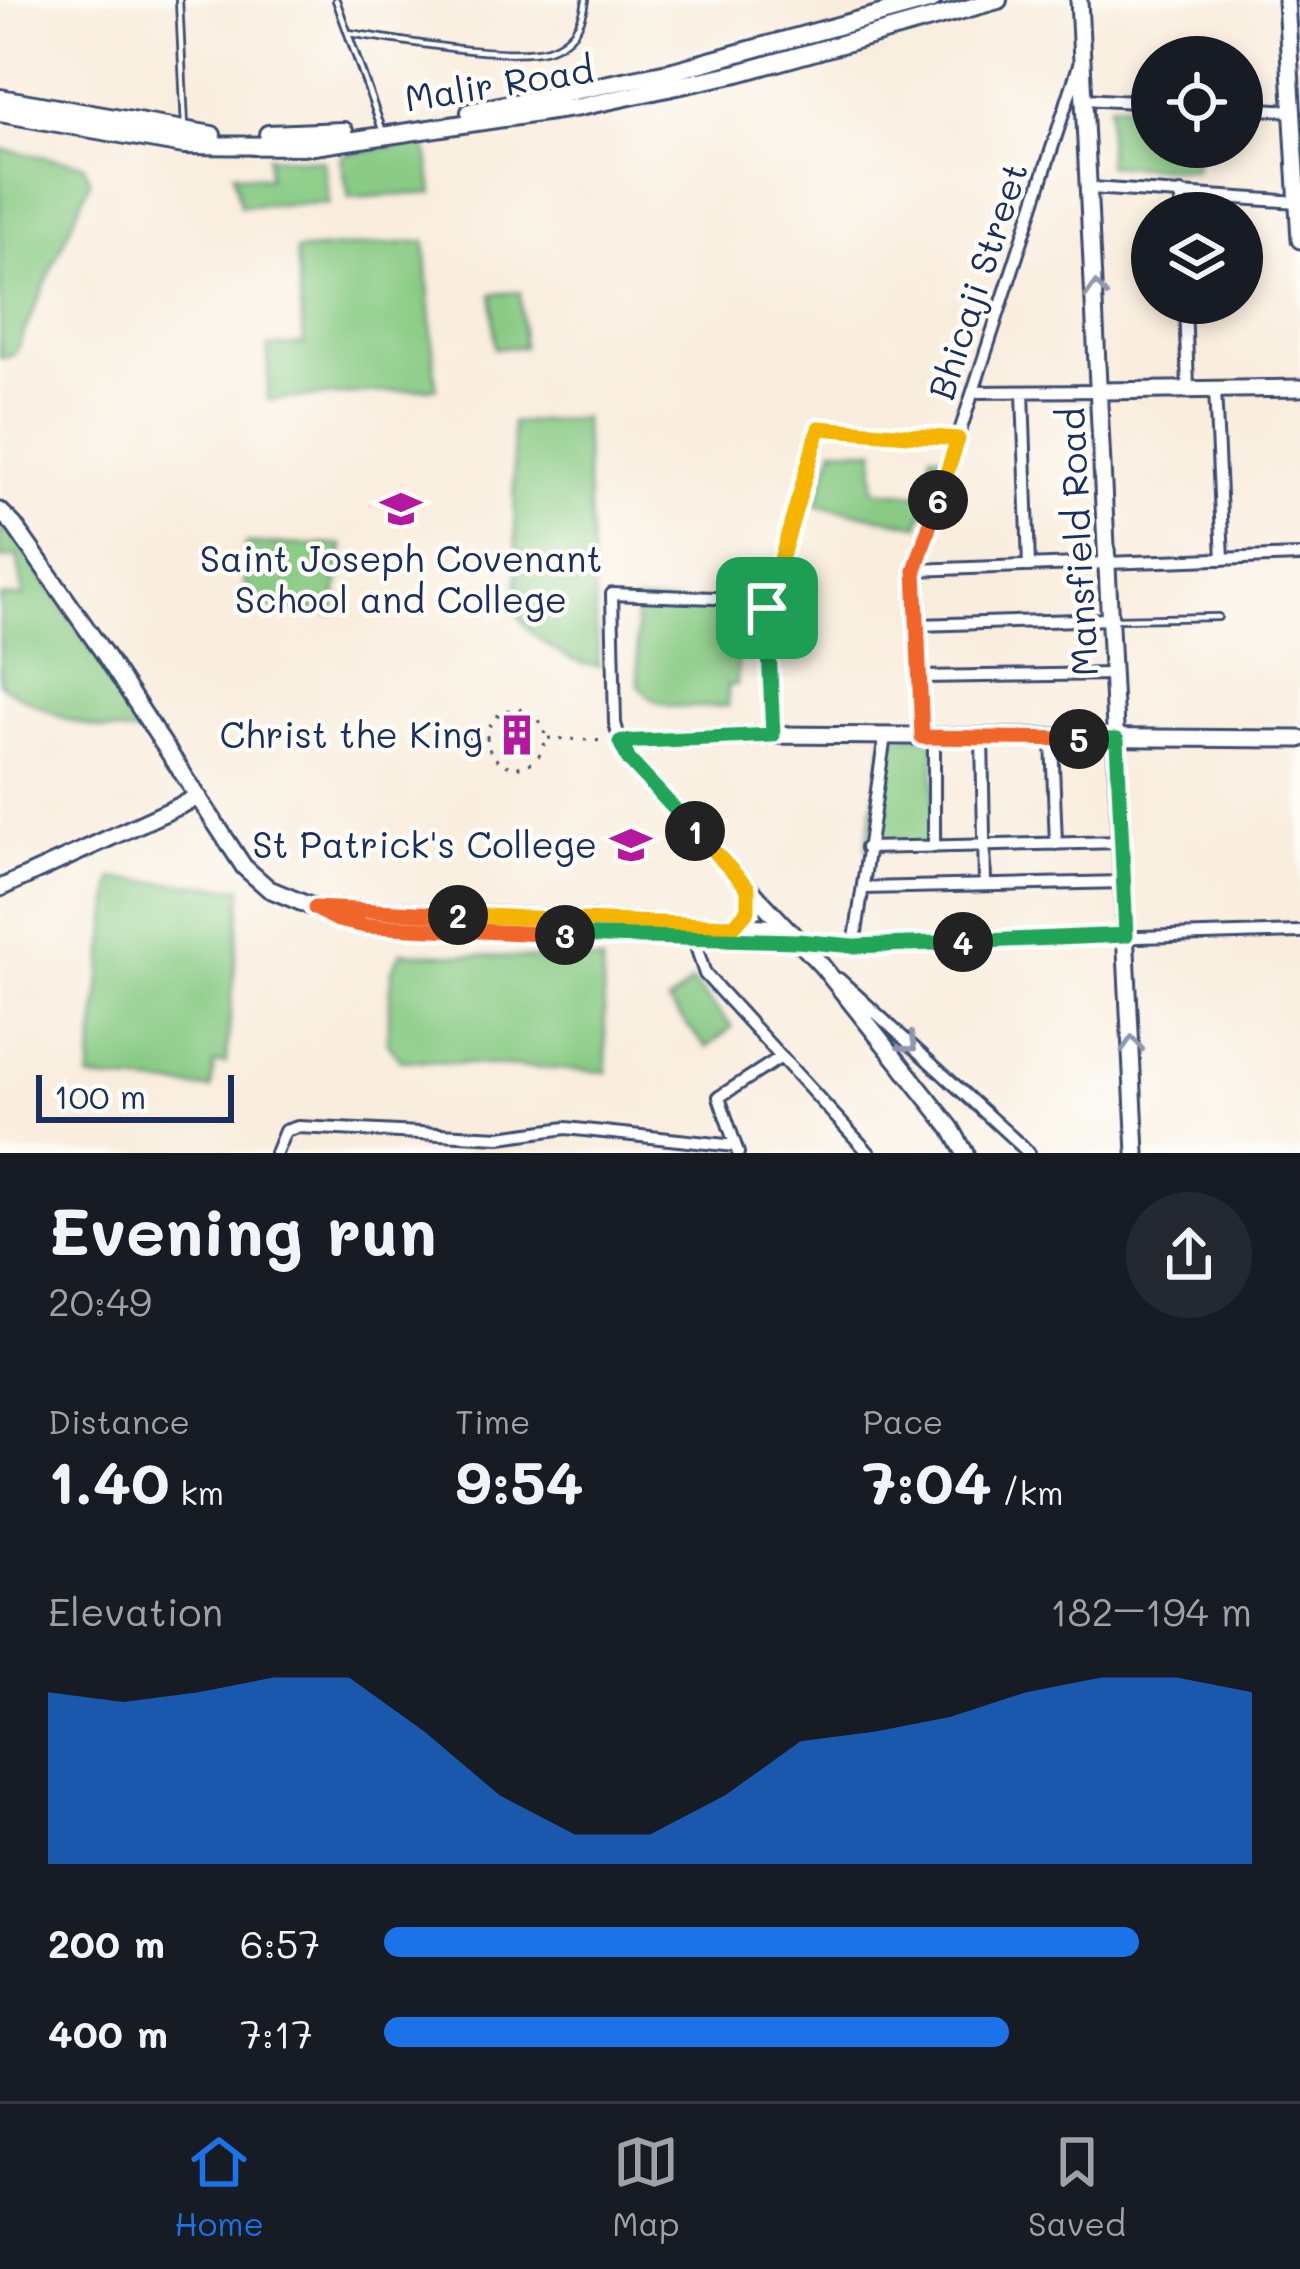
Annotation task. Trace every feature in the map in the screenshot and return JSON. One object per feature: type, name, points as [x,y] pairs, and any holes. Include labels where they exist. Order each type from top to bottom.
[{"type":"main road","name":"Malir Road","points":[[0,113],[184,146],[314,146],[674,71],[932,0]]},
{"type":"main road","name":"Malir Road","points":[[0,98],[185,133],[382,130],[579,107],[738,74],[998,0]]},
{"type":"street","name":"Mansfield Road","points":[[1079,0],[1136,1153]]},
{"type":"street","points":[[1286,0],[1300,240]]},
{"type":"street","name":"Bhicaji Street","points":[[934,847],[915,570],[1082,56]]},
{"type":"street","points":[[1084,98],[1131,101]]},
{"type":"street","points":[[1263,109],[1293,111]]},
{"type":"street","points":[[1091,188],[1163,192]]},
{"type":"street","points":[[1263,199],[1298,202]]},
{"type":"street","points":[[1185,324],[1187,389]]},
{"type":"street","points":[[973,392],[1300,388]]},
{"type":"street","points":[[1214,389],[1223,559]]},
{"type":"street","points":[[1023,392],[1029,566]]},
{"type":"street","points":[[773,735],[766,600],[819,428],[958,439]]},
{"type":"street","points":[[0,511],[104,652],[244,867],[269,889],[338,920],[365,926],[792,935]]},
{"type":"street","points":[[915,570],[1300,556]]},
{"type":"street","points":[[766,600],[613,593],[615,723],[620,742],[629,760],[822,966],[1029,1153]]},
{"type":"street","points":[[918,625],[1112,619]]},
{"type":"street","points":[[921,677],[1114,674]]},
{"type":"street","points":[[620,742],[773,735],[1300,739]]},
{"type":"street","points":[[854,946],[885,736]]},
{"type":"street","points":[[982,738],[985,884]]},
{"type":"street","points":[[1052,739],[1056,844]]},
{"type":"street","points":[[0,889],[199,797]]},
{"type":"street","points":[[866,848],[1122,842]]},
{"type":"street","points":[[863,887],[1124,882]]},
{"type":"street","points":[[734,926],[748,910],[748,888]]},
{"type":"street","points":[[692,933],[734,926],[854,946],[1300,932]]},
{"type":"street","points":[[692,933],[705,974],[869,1153]]},
{"type":"street","points":[[822,966],[952,1128],[965,1153]]},
{"type":"street","points":[[276,1153],[285,1131],[298,1127],[500,1137],[566,1129],[737,1149],[719,1097],[781,1057]]},
{"type":"lane","points":[[179,0],[185,133]]},
{"type":"lane","points":[[336,0],[382,130]]},
{"type":"lane","points":[[348,33],[508,52],[536,51],[566,40],[580,27],[586,0]]},
{"type":"lane","points":[[1112,619],[1218,617]]},
{"type":"path","points":[[514,709],[532,713],[546,738],[540,755],[516,767],[499,761],[487,739],[497,716],[514,709]]},
{"type":"path","points":[[454,739],[488,738]]},
{"type":"path","points":[[546,738],[620,742]]},
{"type":"green space","points":[[1109,104],[1131,105],[1131,166],[1107,165]]},
{"type":"green space","points":[[426,142],[433,193],[349,198],[344,154]]},
{"type":"green space","points":[[0,149],[83,164],[90,181],[16,351],[0,358]]},
{"type":"green space","points":[[268,156],[324,161],[329,203],[240,206],[234,173],[268,178]]},
{"type":"green space","points":[[425,241],[436,388],[268,400],[268,347],[304,344],[296,251]]},
{"type":"green space","points":[[520,292],[523,347],[495,348],[492,294]]},
{"type":"green space","points":[[583,418],[599,666],[553,649],[518,614],[512,423]]},
{"type":"green space","points":[[834,448],[875,450],[874,490],[927,495],[931,453],[943,455],[919,525],[816,505]]},
{"type":"green space","points":[[8,528],[150,733],[109,731],[71,720],[0,684],[0,597],[24,596],[17,556],[0,559],[0,529]]},
{"type":"green space","points":[[245,544],[343,545],[334,614],[245,604]]},
{"type":"green space","points":[[635,602],[729,606],[729,616],[740,617],[737,685],[728,685],[728,706],[678,707],[647,695],[639,685]]},
{"type":"green space","points":[[885,736],[934,737],[934,847],[866,848]]},
{"type":"green space","points":[[113,879],[242,888],[226,1063],[214,1063],[211,1089],[89,1079]]},
{"type":"green space","points":[[401,952],[602,962],[607,1072],[400,1060],[387,1042],[392,970]]},
{"type":"green space","points":[[692,982],[732,1027],[707,1048],[668,1003]]},
{"type":"place","name":"Saint Joseph Covenant School and College","points":[[401,509]]},
{"type":"place","name":"Christ the King","points":[[517,735]]},
{"type":"place","name":"St Patrick's College","points":[[631,845]]},
{"type":"route","points":[[819,428],[958,439],[915,570],[922,737],[1117,740],[1126,935],[829,946],[797,941],[365,926],[315,908],[734,926],[748,910],[748,888],[629,760],[620,742],[773,735],[767,608],[819,428]]}]
